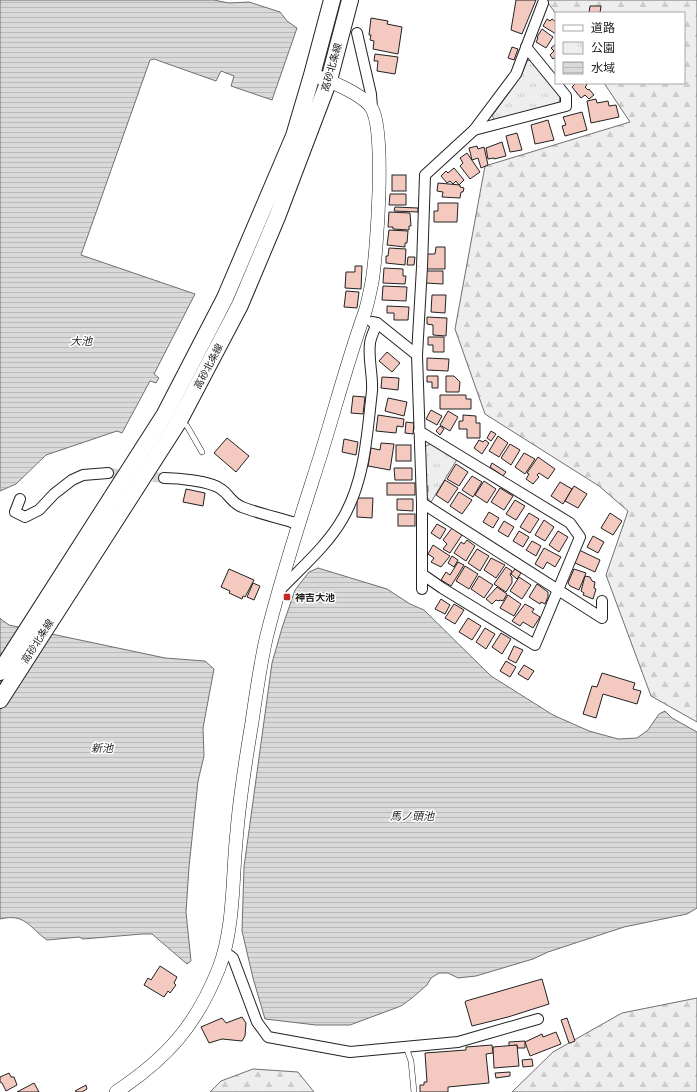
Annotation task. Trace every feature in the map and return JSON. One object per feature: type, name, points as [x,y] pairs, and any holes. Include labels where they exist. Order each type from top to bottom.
[{"type":"main road","name":"高砂北条線","points":[[0,700],[46,614],[165,414],[226,298],[294,136],[332,0]]},
{"type":"main road","name":"高砂北条線","points":[[0,672],[46,614],[179,421],[240,305],[277,218],[329,80],[350,0]]},
{"type":"street","points":[[422,589],[422,503],[417,355],[426,175],[474,130],[516,74],[543,3]]},
{"type":"street","points":[[116,1092],[141,1075],[163,1057],[180,1038],[198,1012],[211,987],[225,952],[230,923],[236,831],[242,780],[266,639],[298,524],[362,321],[372,283],[377,222],[379,158],[378,138],[357,33]]},
{"type":"street","points":[[526,47],[555,83]]},
{"type":"street","points":[[312,75],[329,80],[357,95],[372,108]]},
{"type":"street","points":[[474,130],[566,106],[566,96],[556,84]]},
{"type":"street","points":[[362,321],[377,323],[417,355]]},
{"type":"street","points":[[279,591],[330,537],[343,518],[354,496],[361,474],[365,449],[372,388],[370,342],[377,323]]},
{"type":"street","points":[[420,431],[570,523],[580,537],[535,645],[442,588],[422,574]]},
{"type":"street","points":[[20,499],[15,512],[25,516],[39,510],[54,494],[72,480],[83,474],[108,473]]},
{"type":"street","points":[[164,478],[188,480],[219,488],[226,493],[232,502],[241,507],[298,524]]},
{"type":"street","points":[[422,503],[602,618],[602,601]]},
{"type":"street","points":[[225,952],[233,958],[257,1022],[268,1037],[350,1052],[458,1042],[538,1019]]},
{"type":"lane","points":[[179,421],[187,426],[202,452]]},
{"type":"lane","points":[[406,1048],[411,1062],[414,1092]]},
{"type":"green space","points":[[546,0],[697,0],[697,722],[651,696],[606,575],[628,511],[599,486],[485,414],[455,329],[485,166],[630,122],[605,84],[685,84],[685,12],[555,13]]},
{"type":"green space","points":[[533,59],[560,97],[559,103],[495,120],[492,116],[521,76],[527,61]]},
{"type":"green space","points":[[432,443],[458,458],[431,502],[426,496],[425,492],[428,492],[428,486],[425,486],[424,447]]},
{"type":"green space","points":[[697,998],[697,1092],[512,1092],[553,1052],[622,1013]]},
{"type":"green space","points":[[253,1069],[298,1072],[314,1092],[210,1092],[221,1081]]},
{"type":"water","name":"大池","points":[[0,0],[214,0],[229,3],[249,2],[280,12],[287,21],[297,28],[272,100],[231,86],[234,76],[221,71],[216,81],[154,59],[150,60],[81,255],[195,294],[154,374],[159,378],[156,383],[150,381],[122,433],[117,431],[46,455],[16,484],[0,491]]},
{"type":"water","name":"馬ノ頭池","points":[[318,568],[387,589],[410,604],[424,610],[491,676],[553,715],[589,731],[618,739],[637,738],[648,730],[659,714],[665,711],[672,718],[697,732],[697,908],[687,914],[624,927],[548,952],[533,959],[476,976],[458,978],[448,973],[439,973],[431,978],[427,985],[401,1006],[350,1025],[316,1025],[265,1019],[253,978],[242,931],[244,867],[272,663],[295,590],[309,572]]},
{"type":"water","name":"新池","points":[[0,618],[9,625],[165,658],[205,661],[214,669],[203,728],[204,756],[198,781],[189,867],[186,912],[191,961],[187,964],[152,934],[47,940],[26,922],[15,918],[0,919]]},
{"type":"building","points":[[516,0],[536,0],[522,34],[511,30]]},
{"type":"building","points":[[590,6],[601,6],[600,12],[589,12]]},
{"type":"building","points":[[371,18],[388,21],[387,24],[402,27],[398,54],[373,49],[374,41],[370,40],[371,35],[369,35]]},
{"type":"building","points":[[547,19],[550,21],[552,19],[555,21],[555,33],[543,26]]},
{"type":"building","points":[[542,29],[553,37],[546,48],[536,42]]},
{"type":"building","points":[[555,45],[555,58],[553,59],[550,55],[554,51],[551,48]]},
{"type":"building","points":[[512,47],[518,49],[514,60],[508,58]]},
{"type":"building","points":[[375,54],[398,57],[395,74],[377,71],[378,61],[374,61]]},
{"type":"building","points":[[575,84],[586,84],[585,87],[594,95],[589,99],[585,95],[581,98],[572,87]]},
{"type":"building","points":[[596,99],[597,103],[608,101],[609,106],[616,105],[619,117],[591,123],[587,101]]},
{"type":"building","points":[[582,112],[587,130],[565,136],[562,126],[566,125],[563,117]]},
{"type":"building","points":[[548,120],[554,140],[535,144],[531,125]]},
{"type":"building","points":[[517,133],[522,150],[510,152],[506,136]]},
{"type":"building","points":[[502,142],[506,156],[488,159],[486,148]]},
{"type":"building","points":[[477,146],[478,149],[484,147],[488,165],[481,168],[478,158],[472,160],[469,148]]},
{"type":"building","points":[[467,153],[480,172],[470,179],[460,166],[463,163],[460,158]]},
{"type":"building","points":[[454,168],[464,180],[459,185],[456,181],[453,184],[450,181],[447,183],[441,176],[446,171],[448,173]]},
{"type":"building","points":[[392,175],[406,175],[406,191],[392,191]]},
{"type":"building","points":[[438,183],[460,185],[460,187],[464,188],[463,192],[461,192],[460,198],[442,197],[443,192],[437,191]]},
{"type":"building","points":[[390,194],[406,194],[406,205],[389,205]]},
{"type":"building","points":[[438,203],[458,203],[457,222],[434,222],[434,211],[438,211]]},
{"type":"building","points":[[395,207],[418,208],[418,212],[394,211]]},
{"type":"building","points":[[389,212],[410,213],[411,226],[409,226],[409,230],[393,229],[393,227],[388,227]]},
{"type":"building","points":[[389,230],[408,231],[407,243],[405,243],[405,247],[387,245]]},
{"type":"building","points":[[436,247],[445,247],[445,269],[427,269],[427,254],[435,254]]},
{"type":"building","points":[[389,248],[406,249],[405,265],[386,263],[386,256],[388,256]]},
{"type":"building","points":[[408,257],[415,257],[414,265],[407,265]]},
{"type":"building","points":[[355,266],[362,266],[361,289],[345,288],[346,272],[355,272]]},
{"type":"building","points":[[384,268],[403,269],[403,276],[406,276],[405,284],[383,283]]},
{"type":"building","points":[[426,271],[443,271],[443,284],[426,283]]},
{"type":"building","points":[[383,286],[407,287],[406,301],[382,300]]},
{"type":"building","points":[[346,291],[359,292],[357,308],[344,307]]},
{"type":"building","points":[[432,295],[446,295],[445,313],[431,312]]},
{"type":"building","points":[[387,306],[409,307],[408,320],[394,320],[394,313],[387,313]]},
{"type":"building","points":[[427,317],[447,318],[446,336],[433,335],[433,325],[427,324]]},
{"type":"building","points":[[428,337],[444,337],[444,352],[433,352],[433,345],[428,345]]},
{"type":"building","points":[[387,352],[400,363],[392,372],[379,361]]},
{"type":"building","points":[[427,358],[449,359],[448,371],[427,370]]},
{"type":"building","points":[[427,376],[438,376],[438,388],[432,388],[432,382],[427,382]]},
{"type":"building","points":[[446,376],[454,376],[460,382],[459,392],[446,392]]},
{"type":"building","points":[[382,377],[399,378],[398,390],[381,388]]},
{"type":"building","points":[[440,395],[466,395],[466,399],[471,399],[471,409],[440,409]]},
{"type":"building","points":[[353,396],[365,397],[363,414],[351,413]]},
{"type":"building","points":[[388,398],[407,402],[404,416],[385,411]]},
{"type":"building","points":[[431,410],[442,416],[437,425],[426,419]]},
{"type":"building","points":[[448,411],[458,417],[450,431],[440,425]]},
{"type":"building","points":[[378,415],[404,419],[403,427],[397,426],[396,433],[376,431]]},
{"type":"building","points":[[463,415],[476,416],[476,423],[480,423],[480,438],[467,438],[467,429],[459,429],[459,421],[463,421]]},
{"type":"building","points":[[406,422],[414,423],[413,434],[405,433]]},
{"type":"building","points":[[440,426],[444,429],[440,435],[436,431]]},
{"type":"building","points":[[491,431],[496,434],[491,441],[487,438]]},
{"type":"building","points":[[498,436],[508,443],[499,457],[489,451]]},
{"type":"building","points":[[227,438],[249,456],[236,472],[214,453]]},
{"type":"building","points":[[344,439],[358,442],[356,455],[342,452]]},
{"type":"building","points":[[479,440],[483,442],[485,440],[489,443],[482,454],[474,448]]},
{"type":"building","points":[[381,443],[394,444],[390,470],[368,466],[371,448],[380,450]]},
{"type":"building","points":[[510,444],[520,450],[511,465],[501,458]]},
{"type":"building","points":[[396,445],[411,445],[411,461],[396,461]]},
{"type":"building","points":[[524,453],[535,459],[525,474],[515,467]]},
{"type":"building","points":[[538,457],[555,469],[548,479],[539,473],[537,475],[539,477],[533,484],[526,479],[529,474],[527,473]]},
{"type":"building","points":[[492,463],[506,472],[503,476],[490,467]]},
{"type":"building","points":[[456,464],[468,472],[459,486],[447,479]]},
{"type":"building","points":[[394,468],[412,468],[412,480],[395,480]]},
{"type":"building","points":[[472,476],[482,482],[473,497],[462,490]]},
{"type":"building","points":[[445,480],[458,488],[448,503],[436,495]]},
{"type":"building","points":[[484,481],[496,489],[487,503],[475,495]]},
{"type":"building","points":[[560,482],[572,489],[563,504],[551,496]]},
{"type":"building","points":[[387,483],[415,483],[415,495],[387,495]]},
{"type":"building","points":[[574,486],[587,494],[578,508],[565,501]]},
{"type":"building","points":[[500,488],[513,496],[504,510],[491,502]]},
{"type":"building","points":[[186,489],[205,493],[203,506],[183,502]]},
{"type":"building","points":[[459,492],[472,500],[462,514],[450,506]]},
{"type":"building","points":[[357,498],[373,498],[372,518],[357,517]]},
{"type":"building","points":[[397,499],[413,499],[413,511],[397,510]]},
{"type":"building","points":[[515,500],[525,506],[516,520],[506,514]]},
{"type":"building","points":[[489,512],[499,518],[493,528],[483,522]]},
{"type":"building","points":[[529,513],[539,519],[530,533],[520,527]]},
{"type":"building","points":[[610,513],[622,521],[613,535],[601,528]]},
{"type":"building","points":[[398,514],[415,514],[415,526],[398,526]]},
{"type":"building","points":[[544,520],[554,527],[545,541],[535,535]]},
{"type":"building","points":[[504,521],[514,527],[508,537],[498,531]]},
{"type":"building","points":[[437,524],[446,529],[440,539],[431,533]]},
{"type":"building","points":[[452,528],[462,535],[450,553],[443,549],[447,544],[443,540]]},
{"type":"building","points":[[519,531],[529,537],[523,547],[513,541]]},
{"type":"building","points":[[558,531],[568,537],[559,552],[549,545]]},
{"type":"building","points":[[593,536],[604,542],[598,553],[587,547]]},
{"type":"building","points":[[467,540],[475,546],[466,561],[454,553],[461,542],[464,544]]},
{"type":"building","points":[[532,541],[541,546],[536,556],[526,550]]},
{"type":"building","points":[[433,545],[450,556],[441,567],[431,562],[434,558],[428,554]]},
{"type":"building","points":[[544,548],[561,557],[555,567],[547,562],[543,569],[535,564]]},
{"type":"building","points":[[477,549],[489,556],[480,571],[468,563]]},
{"type":"building","points":[[579,550],[600,560],[595,572],[573,562]]},
{"type":"building","points":[[452,556],[458,560],[454,567],[448,563]]},
{"type":"building","points":[[491,558],[505,565],[496,578],[484,570]]},
{"type":"building","points":[[458,562],[464,565],[451,586],[441,580],[446,572],[450,575]]},
{"type":"building","points":[[465,566],[478,574],[469,589],[456,581]]},
{"type":"building","points":[[506,567],[512,571],[510,575],[512,577],[512,583],[506,592],[494,584]]},
{"type":"building","points":[[229,569],[254,580],[245,597],[243,596],[242,599],[229,593],[230,591],[221,587]]},
{"type":"building","points":[[515,569],[521,573],[517,579],[511,574]]},
{"type":"building","points":[[574,569],[586,573],[579,590],[570,586],[568,583]]},
{"type":"building","points":[[479,576],[493,585],[484,598],[471,589]]},
{"type":"building","points":[[585,576],[590,577],[592,581],[595,582],[594,588],[596,589],[593,599],[583,595],[584,593],[581,591]]},
{"type":"building","points":[[519,577],[531,585],[522,599],[510,591]]},
{"type":"building","points":[[253,583],[260,586],[254,600],[247,597]]},
{"type":"building","points":[[537,584],[548,592],[548,597],[545,604],[541,602],[540,604],[529,597]]},
{"type":"building","points":[[497,587],[507,594],[503,601],[496,600],[492,604],[486,599]]},
{"type":"building","points":[[508,595],[521,604],[514,616],[500,608]]},
{"type":"building","points":[[441,599],[450,605],[445,614],[435,609]]},
{"type":"building","points":[[454,604],[464,610],[455,624],[445,618]]},
{"type":"building","points":[[525,604],[534,609],[532,612],[540,617],[533,628],[523,622],[520,626],[512,621]]},
{"type":"building","points":[[468,618],[481,626],[472,640],[459,632]]},
{"type":"building","points":[[485,628],[495,634],[486,649],[476,642]]},
{"type":"building","points":[[501,633],[511,639],[502,654],[492,647]]},
{"type":"building","points":[[514,646],[523,650],[516,663],[508,659]]},
{"type":"building","points":[[506,661],[516,667],[510,677],[500,671]]},
{"type":"building","points":[[524,665],[534,671],[528,680],[518,674]]},
{"type":"building","points":[[602,673],[635,683],[633,689],[641,691],[637,704],[603,694],[596,718],[583,714],[592,686],[597,687]]},
{"type":"building","points":[[160,966],[177,977],[174,983],[176,985],[170,993],[168,991],[164,997],[144,985],[148,978],[151,980]]},
{"type":"building","points":[[542,979],[549,1004],[508,1017],[472,1026],[465,1002],[466,1001]]},
{"type":"building","points":[[242,1017],[246,1023],[245,1036],[242,1041],[222,1039],[209,1043],[201,1027],[222,1018],[226,1023]]},
{"type":"building","points":[[567,1018],[575,1041],[570,1043],[561,1020]]},
{"type":"building","points":[[556,1032],[561,1044],[530,1056],[525,1042],[542,1034],[543,1037]]},
{"type":"building","points":[[525,1041],[525,1048],[518,1048],[517,1045],[509,1046],[509,1042]]},
{"type":"building","points":[[492,1045],[493,1053],[486,1054],[489,1083],[448,1087],[448,1092],[420,1092],[420,1085],[424,1085],[424,1082],[427,1082],[425,1053],[466,1050],[466,1047]]},
{"type":"building","points":[[517,1045],[519,1066],[494,1068],[493,1047]]},
{"type":"building","points":[[532,1059],[533,1066],[523,1067],[522,1060]]},
{"type":"building","points":[[510,1072],[510,1076],[496,1078],[495,1073]]},
{"type":"building","points":[[9,1073],[11,1077],[14,1077],[17,1085],[6,1091],[0,1082],[0,1077]]},
{"type":"building","points":[[34,1083],[39,1092],[17,1092]]},
{"type":"building","points":[[86,1085],[87,1089],[82,1092],[75,1091]]},
{"type":"tunnel","points":[[108,473],[164,478]]},
{"type":"place","name":"神吉大池","points":[[287,597]]}]
